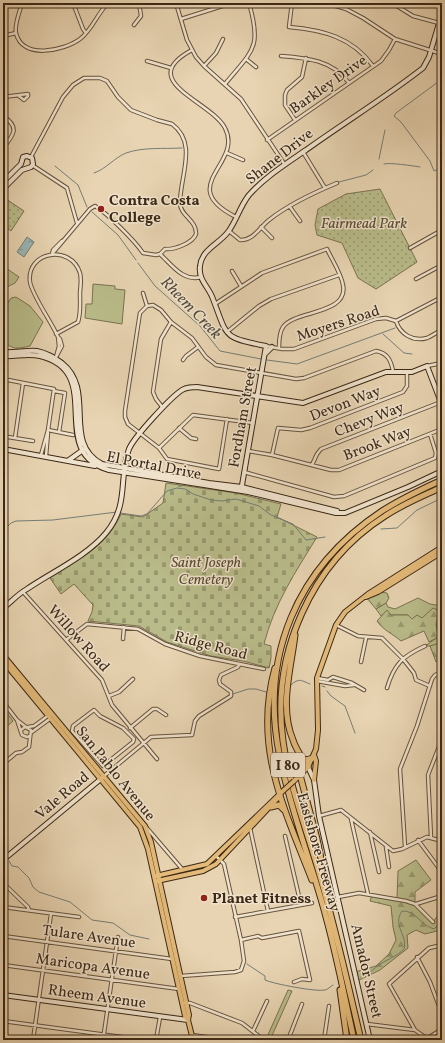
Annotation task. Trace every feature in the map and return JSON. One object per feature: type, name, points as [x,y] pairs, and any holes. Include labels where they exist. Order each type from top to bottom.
[{"type":"highway","name":"Eastshore Freeway","points":[[354,1040],[326,917],[286,780],[277,743],[275,700],[277,669],[282,644],[294,608],[304,588],[335,550],[358,529],[382,511],[442,480]]},
{"type":"highway","name":"Eastshore Freeway","points":[[361,1040],[327,900],[286,757],[281,724],[283,674],[290,643],[296,626],[315,587],[330,566],[351,543],[385,516],[442,487]]},
{"type":"highway","points":[[296,626],[286,692],[289,728],[292,739],[308,768]]},
{"type":"highway","points":[[282,644],[271,680],[267,725],[272,766],[279,795],[326,917]]},
{"type":"highway","points":[[302,758],[306,760],[313,757]]},
{"type":"highway","points":[[300,775],[320,851],[328,891],[327,900]]},
{"type":"highway","points":[[271,807],[281,807],[287,816]]},
{"type":"highway","points":[[337,966],[347,1040]]},
{"type":"main road","points":[[188,874],[189,871],[219,858],[250,823],[308,768],[313,757],[318,730],[317,679],[336,625],[345,612],[368,594],[442,547]]},
{"type":"main road","points":[[366,597],[378,592],[442,552]]},
{"type":"main road","name":"San Pablo Avenue","points":[[3,655],[51,716]]},
{"type":"main road","points":[[3,660],[12,666]]},
{"type":"main road","name":"San Pablo Avenue","points":[[3,660],[145,826],[151,842],[172,959],[176,966]]},
{"type":"main road","points":[[313,757],[316,761],[314,780]]},
{"type":"main road","name":"San Pablo Avenue","points":[[102,777],[144,834],[162,893],[179,989],[189,1015],[188,1020],[192,1038]]},
{"type":"main road","points":[[157,877],[176,877],[203,871],[250,829],[278,800],[279,795]]},
{"type":"main road","points":[[132,816],[138,817]]},
{"type":"main road","points":[[157,877],[167,876],[183,870],[199,867]]},
{"type":"main road","points":[[176,877],[183,873],[183,870]]},
{"type":"main road","points":[[162,893],[163,884],[167,876]]},
{"type":"main road","points":[[176,966],[181,976]]},
{"type":"main road","name":"San Pablo Avenue","points":[[181,976],[185,1003]]},
{"type":"street","points":[[22,3],[16,33],[25,46],[49,51],[68,47],[86,34],[108,3]]},
{"type":"street","points":[[73,3],[83,30],[86,34]]},
{"type":"street","points":[[97,3],[104,7]]},
{"type":"street","points":[[134,25],[141,16],[139,3]]},
{"type":"street","points":[[176,3],[192,50],[204,66],[241,98],[267,140],[285,164]]},
{"type":"street","points":[[181,19],[232,3]]},
{"type":"street","points":[[225,84],[246,59],[253,46],[256,33],[249,3]]},
{"type":"street","points":[[292,3],[289,27],[325,32],[339,37],[355,46],[365,54],[373,66]]},
{"type":"street","points":[[326,3],[346,9],[363,18],[395,39],[442,54]]},
{"type":"street","points":[[392,3],[412,16],[439,23]]},
{"type":"street","name":"Shane Drive","points":[[201,277],[200,265],[204,255],[228,231],[250,194],[285,164],[423,68],[431,50],[442,13]]},
{"type":"street","points":[[3,36],[16,33]]},
{"type":"street","points":[[204,66],[216,53],[223,39]]},
{"type":"street","name":"Barkley Drive","points":[[267,140],[373,66],[385,56],[395,39]]},
{"type":"street","points":[[192,50],[178,58],[171,68],[172,79],[178,88],[222,123],[229,138],[227,153],[214,173],[210,189],[218,206],[236,217]]},
{"type":"street","points":[[281,56],[306,58],[334,67],[343,74],[349,83]]},
{"type":"street","points":[[295,120],[285,105],[285,95],[287,90],[302,76],[306,58]]},
{"type":"street","points":[[246,59],[256,67]]},
{"type":"street","points":[[147,61],[171,68]]},
{"type":"street","points":[[32,165],[33,162],[31,157],[65,94],[78,81],[89,78],[100,78],[107,81],[118,97],[131,110],[172,124],[179,130],[186,146],[187,155],[180,205],[192,221],[196,234],[192,240],[171,250],[165,249],[160,254],[156,255],[143,253],[132,238],[125,234],[96,206],[91,207],[52,254]]},
{"type":"street","points":[[3,97],[19,96]]},
{"type":"street","points":[[3,116],[12,123],[14,132],[12,138],[3,148]]},
{"type":"street","points":[[303,152],[325,188]]},
{"type":"street","points":[[227,153],[243,160]]},
{"type":"street","points":[[3,182],[21,164],[23,157],[31,157]]},
{"type":"street","points":[[21,164],[26,168]]},
{"type":"street","points":[[3,189],[26,168],[32,165]]},
{"type":"street","points":[[32,165],[67,188],[77,223]]},
{"type":"street","points":[[228,231],[240,240],[250,239],[261,227],[290,207],[337,183]]},
{"type":"street","points":[[290,207],[300,221]]},
{"type":"street","points":[[261,227],[272,238]]},
{"type":"street","points":[[410,248],[442,230]]},
{"type":"street","points":[[215,304],[262,273],[327,249],[344,288],[341,298],[336,303],[287,323],[280,332],[279,348]]},
{"type":"street","points":[[55,359],[62,346],[60,339],[56,334],[30,282],[32,270],[37,261],[42,257],[52,254],[64,256],[73,261],[78,268],[81,278],[78,322],[56,334]]},
{"type":"street","points":[[160,254],[186,278],[193,279],[201,277],[215,304],[222,326],[226,332],[237,340],[266,346]]},
{"type":"street","points":[[416,279],[442,265]]},
{"type":"street","points":[[232,272],[241,286]]},
{"type":"street","points":[[226,332],[271,299],[339,275]]},
{"type":"street","points":[[143,293],[147,306]]},
{"type":"street","name":"Moyers Road","points":[[266,346],[279,348],[299,347],[380,318],[396,320],[442,297]]},
{"type":"street","points":[[147,306],[157,307],[171,322],[192,338],[211,362],[216,365],[296,379],[304,378],[376,351],[387,356],[393,371]]},
{"type":"street","points":[[147,306],[140,313],[139,319],[125,411],[128,424],[159,448],[164,457],[170,461],[219,469],[227,419]]},
{"type":"street","points":[[396,320],[403,333],[413,338],[427,338],[442,330]]},
{"type":"street","points":[[164,408],[156,399],[153,392],[161,339],[171,322]]},
{"type":"street","name":"Fordham Street","points":[[242,489],[266,346]]},
{"type":"street","points":[[183,360],[198,347]]},
{"type":"street","points":[[264,354],[272,347]]},
{"type":"street","points":[[3,352],[31,351],[45,353],[55,359],[71,373],[79,390],[83,450],[68,460]]},
{"type":"street","points":[[3,356],[33,355],[55,359]]},
{"type":"street","points":[[3,608],[22,592],[94,545],[106,534],[119,509],[129,449],[140,434],[181,391],[191,387],[303,403],[386,372],[393,371],[407,373],[427,366],[442,363]]},
{"type":"street","points":[[427,366],[442,404]]},
{"type":"street","name":"Devon Way","points":[[272,454],[278,428],[301,430],[310,428],[403,392],[407,386],[407,373]]},
{"type":"street","points":[[3,379],[52,388],[54,391],[65,393],[58,432]]},
{"type":"street","points":[[15,438],[24,383]]},
{"type":"street","points":[[44,456],[48,444],[48,430],[54,391]]},
{"type":"street","points":[[437,393],[442,391]]},
{"type":"street","name":"Chevy Way","points":[[312,465],[316,454],[321,450],[442,404]]},
{"type":"street","points":[[159,448],[193,415],[253,423]]},
{"type":"street","points":[[179,428],[191,438],[196,440]]},
{"type":"street","name":"Brook Way","points":[[248,451],[272,454],[312,465],[339,470],[442,429]]},
{"type":"street","points":[[48,430],[72,435]]},
{"type":"street","points":[[244,472],[334,497],[344,496],[435,458],[436,453],[430,434]]},
{"type":"street","points":[[8,437],[33,441]]},
{"type":"street","points":[[3,449],[97,466]]},
{"type":"street","name":"El Portal Drive","points":[[83,450],[97,466],[242,489],[344,511],[351,510],[408,487],[442,471]]},
{"type":"street","name":"El Portal Drive","points":[[83,450],[102,464],[126,471]]},
{"type":"street","name":"Willow Road","points":[[22,592],[102,680],[112,705],[157,759]]},
{"type":"street","name":"Ridge Road","points":[[66,640],[87,624],[138,629],[165,644],[200,656],[264,669]]},
{"type":"street","points":[[336,625],[358,636],[366,638],[382,638],[403,659],[414,673],[416,680],[430,686]]},
{"type":"street","points":[[123,639],[124,627]]},
{"type":"street","points":[[361,662],[366,638]]},
{"type":"street","points":[[387,688],[396,666],[409,653],[425,646]]},
{"type":"street","name":"Vale Road","points":[[3,860],[151,737],[192,736],[195,721],[199,716],[231,696],[231,692],[220,684],[219,680],[221,675],[238,667],[239,665]]},
{"type":"street","points":[[405,846],[400,769],[417,726],[430,686],[435,675],[442,672]]},
{"type":"street","points":[[317,679],[328,680],[334,677],[364,690]]},
{"type":"street","points":[[109,696],[119,692],[133,679]]},
{"type":"street","points":[[317,679],[345,686],[354,685]]},
{"type":"street","points":[[3,702],[17,720],[21,734],[28,740],[29,747]]},
{"type":"street","points":[[130,728],[153,709],[157,709],[166,715]]},
{"type":"street","points":[[92,711],[96,711],[100,716],[123,728],[134,739],[126,748],[103,766],[72,728],[92,711]]},
{"type":"street","points":[[21,730],[34,726],[51,716]]},
{"type":"street","points":[[25,737],[31,734],[51,716]]},
{"type":"street","points":[[3,764],[16,753],[22,752],[29,747],[31,734],[30,728],[17,720]]},
{"type":"street","points":[[432,837],[428,775],[442,739]]},
{"type":"street","points":[[126,748],[131,753]]},
{"type":"street","name":"Amador Street","points":[[308,768],[314,780],[319,816],[370,1040]]},
{"type":"street","points":[[319,816],[341,810],[393,851],[418,840],[432,837],[442,841]]},
{"type":"street","points":[[351,818],[368,894]]},
{"type":"street","points":[[250,823],[250,829],[268,911]]},
{"type":"street","points":[[145,826],[183,870]]},
{"type":"street","points":[[370,832],[379,872]]},
{"type":"street","points":[[285,836],[301,905]]},
{"type":"street","points":[[418,840],[438,867]]},
{"type":"street","points":[[386,847],[389,868]]},
{"type":"street","points":[[181,976],[238,971],[241,970],[244,961],[241,940],[224,864],[219,858]]},
{"type":"street","points":[[3,883],[28,907],[29,910]]},
{"type":"street","points":[[338,897],[355,893],[406,901],[415,904],[433,922]]},
{"type":"street","points":[[415,904],[442,896]]},
{"type":"street","points":[[235,917],[312,903]]},
{"type":"street","points":[[3,907],[79,917]]},
{"type":"street","points":[[33,1040],[51,914]]},
{"type":"street","points":[[241,940],[258,936],[262,938],[299,931],[310,980],[294,982]]},
{"type":"street","name":"Tulare Avenue","points":[[3,936],[172,959]]},
{"type":"street","points":[[103,1040],[118,937]]},
{"type":"street","points":[[442,945],[429,948],[417,957],[390,984],[415,1030],[428,1039],[442,1029]]},
{"type":"street","points":[[417,957],[430,982],[442,1014]]},
{"type":"street","name":"Maricopa Avenue","points":[[3,965],[179,989]]},
{"type":"street","name":"Rheem Avenue","points":[[3,995],[188,1020]]},
{"type":"street","points":[[253,1031],[267,1001]]},
{"type":"street","points":[[185,1003],[240,1022],[264,1040]]},
{"type":"street","points":[[288,1040],[302,1004]]},
{"type":"street","points":[[324,1040],[329,1006]]},
{"type":"street","points":[[156,1040],[160,1017]]},
{"type":"street","points":[[3,1021],[144,1040]]},
{"type":"street","points":[[367,1024],[415,1030]]},
{"type":"street","points":[[192,1038],[228,1040]]},
{"type":"green space","name":"Fairmead Park","points":[[380,189],[417,262],[376,289],[358,278],[342,243],[317,235],[315,225],[318,209],[346,194]]},
{"type":"green space","points":[[3,197],[24,211],[11,231],[3,225]]},
{"type":"green space","points":[[3,266],[19,277],[15,283],[3,289]]},
{"type":"green space","points":[[93,284],[115,286],[115,289],[125,290],[122,324],[85,318],[86,304],[92,304]]},
{"type":"green space","points":[[16,297],[30,306],[43,322],[30,346],[18,348],[10,346],[3,341],[3,311],[11,298]]},
{"type":"green space","name":"Saint Joseph Cemetery","points":[[166,483],[236,493],[281,504],[277,517],[317,537],[286,588],[268,629],[264,644],[271,646],[269,668],[243,661],[211,656],[167,642],[139,626],[88,621],[93,605],[74,584],[61,594],[50,578],[100,544],[115,525],[121,514],[143,517],[163,503]]},
{"type":"green space","points":[[378,592],[387,593],[389,598],[386,603],[376,609],[366,597]]},
{"type":"green space","points":[[418,598],[430,604],[442,606],[442,643],[425,646],[438,637],[436,624],[439,611],[422,618],[412,619],[408,615],[391,615],[387,611],[381,616],[376,609],[386,603],[388,607],[395,609]]},
{"type":"green space","points":[[433,608],[440,611],[436,624],[438,637],[429,642],[424,631],[401,641],[377,621],[387,610],[391,615],[408,615],[412,619],[417,615],[422,618]]},
{"type":"green space","points":[[442,643],[442,660],[436,662],[430,646]]},
{"type":"green space","points":[[3,708],[13,721],[3,730]]},
{"type":"green space","points":[[416,860],[431,880],[415,892],[415,904],[433,922],[442,910],[441,930],[425,934],[416,930],[407,935],[408,948],[380,970],[357,981],[355,972],[376,966],[389,954],[396,940],[391,906],[370,901],[372,895],[397,899],[398,871]]},
{"type":"green space","points":[[288,990],[292,991],[270,1040],[267,1037]]},
{"type":"water","points":[[27,237],[34,242],[24,257],[17,252]]},
{"type":"waterway","points":[[442,79],[394,116],[401,122],[430,161],[434,171],[442,167]]},
{"type":"waterway","points":[[379,159],[385,130]]},
{"type":"waterway","points":[[94,173],[122,155],[133,151],[146,149],[182,148]]},
{"type":"waterway","points":[[384,164],[420,167]]},
{"type":"waterway","name":"Rheem Creek","points":[[55,166],[78,185],[87,207]]},
{"type":"waterway","points":[[339,182],[366,175],[373,170]]},
{"type":"waterway","name":"Rheem Creek","points":[[92,212],[118,235],[136,260]]},
{"type":"waterway","name":"Rheem Creek","points":[[138,263],[155,286],[200,326],[220,351],[261,359]]},
{"type":"waterway","name":"Rheem Creek","points":[[267,360],[297,364],[395,328]]},
{"type":"waterway","points":[[383,334],[404,353],[412,354]]},
{"type":"waterway","points":[[120,513],[141,516],[147,514],[167,491],[177,488],[185,489],[193,494],[211,500],[222,501],[236,499],[259,506],[271,515],[293,524],[306,540],[325,537]]},
{"type":"waterway","points":[[381,529],[397,528],[417,510],[442,498]]},
{"type":"waterway","points":[[3,531],[11,523],[16,521],[53,520],[117,512]]},
{"type":"waterway","points":[[291,685],[298,680],[310,684]]},
{"type":"waterway","points":[[233,694],[248,689],[256,689],[266,692]]},
{"type":"waterway","points":[[327,691],[331,696],[345,706],[355,733]]},
{"type":"waterway","points":[[9,861],[12,866],[18,867],[29,878],[33,887],[39,892],[70,902],[92,920],[113,923],[130,935],[149,939]]},
{"type":"waterway","points":[[361,977],[404,949],[404,939],[399,926],[399,916],[402,911],[407,911],[415,915],[425,925],[434,929],[442,921]]},
{"type":"waterway","points":[[247,964],[265,976],[265,980],[277,984],[304,989],[320,990],[326,990],[333,985]]},
{"type":"place","name":"Contra Costa College","points":[[101,209]]},
{"type":"place","name":"Planet Fitness","points":[[204,898]]}]
